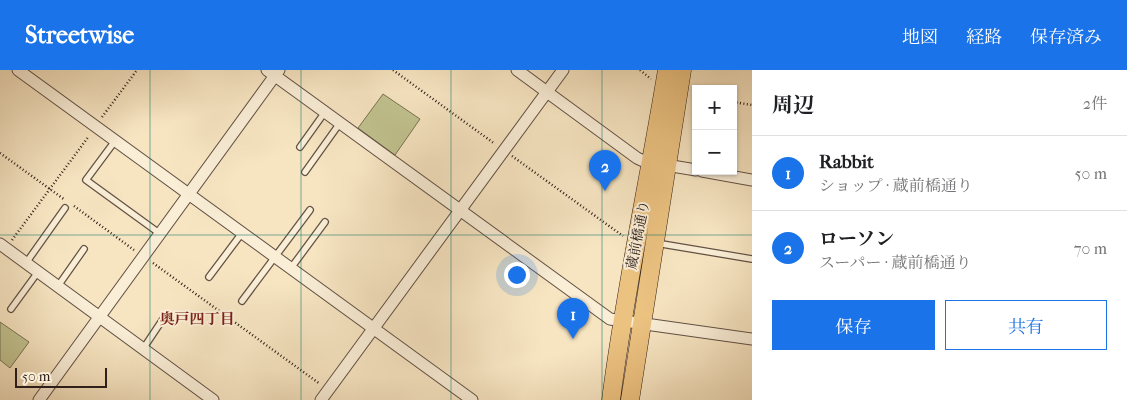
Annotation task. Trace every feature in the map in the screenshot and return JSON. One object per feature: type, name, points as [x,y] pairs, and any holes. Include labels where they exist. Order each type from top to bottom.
[{"type":"main road","name":"蔵前橋通り","points":[[610,400],[621,322],[682,70]]},
{"type":"main road","name":"蔵前橋通り","points":[[630,400],[656,243],[661,75]]},
{"type":"street","points":[[18,70],[472,400]]},
{"type":"street","points":[[517,70],[637,158],[659,165],[692,169]]},
{"type":"street","points":[[321,400],[563,70]]},
{"type":"street","points":[[39,400],[274,72],[325,112],[610,319],[752,339]]},
{"type":"street","points":[[724,175],[752,180]]},
{"type":"street","points":[[2,250],[26,263],[213,400]]},
{"type":"lane","points":[[300,147],[325,112]]},
{"type":"lane","points":[[305,172],[340,123]]},
{"type":"lane","points":[[115,141],[86,180],[159,233]]},
{"type":"lane","points":[[26,263],[66,208]]},
{"type":"lane","points":[[242,301],[310,210]]},
{"type":"lane","points":[[291,268],[325,222]]},
{"type":"lane","points":[[208,277],[242,232]]},
{"type":"lane","points":[[656,243],[752,259]]},
{"type":"lane","points":[[58,286],[84,249]]},
{"type":"lane","points":[[11,309],[38,272]]},
{"type":"lane","points":[[143,349],[164,319]]},
{"type":"path","points":[[2,250],[50,189],[137,70]]},
{"type":"path","points":[[640,70],[661,75]]},
{"type":"path","points":[[737,103],[752,105]]},
{"type":"path","points":[[0,153],[328,390]]},
{"type":"green space","points":[[383,94],[420,119],[395,155],[358,128]]},
{"type":"green space","points":[[0,322],[29,342],[10,368],[0,360]]},
{"type":"place","name":"ローソン","points":[[605,191]]},
{"type":"place","name":"Rabbit","points":[[573,339]]},
{"type":"district","name":"奥戸四丁目","points":[[197,319]]}]
